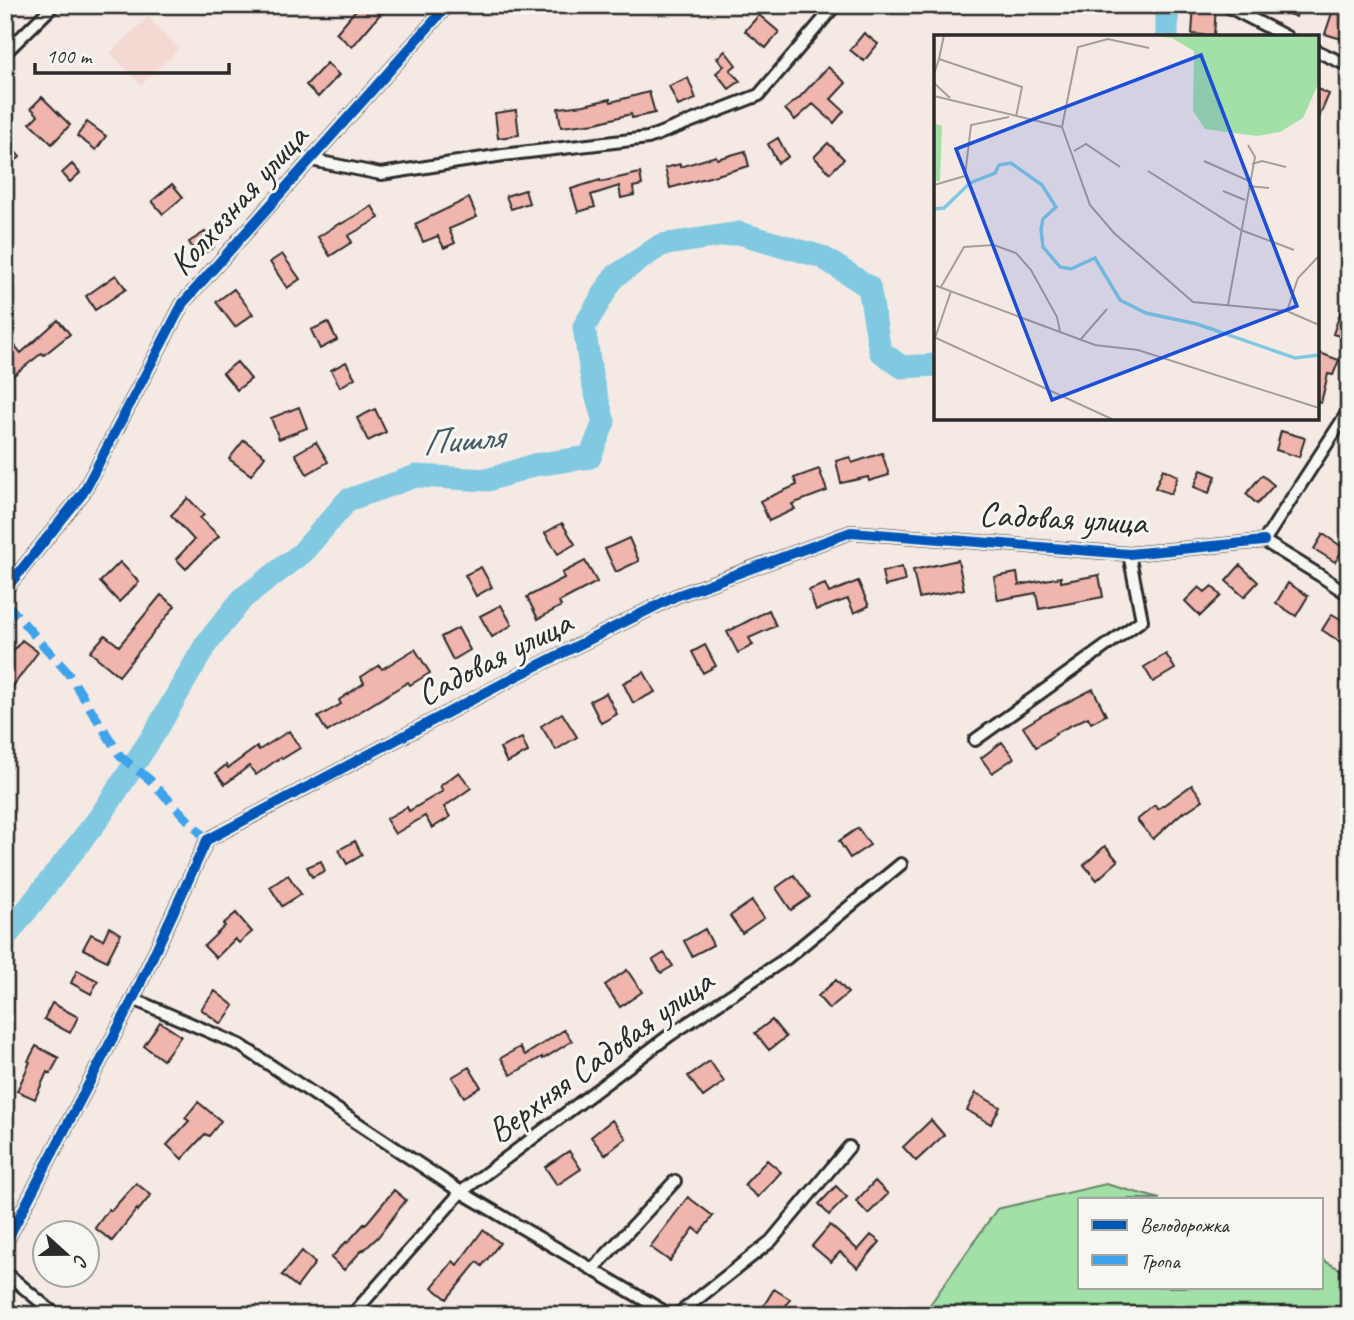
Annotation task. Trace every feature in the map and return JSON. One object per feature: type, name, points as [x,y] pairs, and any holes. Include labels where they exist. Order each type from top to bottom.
[{"type":"street","points":[[5,52],[54,5]]},
{"type":"street","name":"Колхозная улица","points":[[5,590],[82,493],[183,303],[448,5]]},
{"type":"street","points":[[311,160],[381,174],[503,155],[648,138],[759,95],[833,5]]},
{"type":"street","points":[[1225,5],[1283,35]]},
{"type":"street","points":[[1319,52],[1349,66]]},
{"type":"street","points":[[1349,410],[1264,541],[1349,595]]},
{"type":"street","name":"Садовая улица","points":[[5,1244],[133,999],[207,840],[676,596],[851,531],[1129,554],[1264,541]]},
{"type":"street","points":[[975,740],[1142,620],[1129,554]]},
{"type":"street","name":"Верхняя Садовая улица","points":[[352,1315],[461,1192],[670,1035],[788,958],[901,864]]},
{"type":"street","points":[[133,999],[240,1045],[461,1192],[593,1269],[650,1310],[670,1315]]},
{"type":"street","points":[[677,1315],[771,1241],[849,1147]]},
{"type":"street","points":[[593,1269],[675,1181]]},
{"type":"street","points":[[5,1272],[56,1315]]},
{"type":"shaded area","points":[[148,17],[179,49],[141,85],[110,53]]},
{"type":"green space","points":[[1106,1184],[1156,1198],[1078,1198],[1078,1288],[1322,1288],[1322,1260],[1349,1274],[1349,1315],[924,1315],[997,1209]]},
{"type":"building","points":[[360,5],[388,5],[352,47],[336,33]]},
{"type":"building","points":[[1194,5],[1216,7],[1214,35],[1192,34]]},
{"type":"building","points":[[1267,5],[1300,5],[1296,17]]},
{"type":"building","points":[[1333,10],[1349,15],[1349,29],[1345,40],[1325,34]]},
{"type":"building","points":[[759,15],[779,32],[766,48],[745,31]]},
{"type":"building","points":[[864,33],[878,44],[864,61],[850,50]]},
{"type":"building","points":[[725,51],[736,65],[730,70],[740,81],[729,89],[716,73],[724,66],[717,58]]},
{"type":"building","points":[[327,63],[339,75],[318,97],[306,85]]},
{"type":"building","points":[[828,67],[846,83],[831,99],[844,111],[834,123],[813,104],[795,120],[785,109]]},
{"type":"building","points":[[688,78],[696,99],[678,106],[669,86]]},
{"type":"building","points":[[1319,90],[1329,94],[1319,117]]},
{"type":"building","points":[[649,92],[655,113],[632,118],[631,114],[596,123],[561,127],[558,108],[610,99],[611,102]]},
{"type":"building","points":[[42,97],[70,125],[52,144],[30,123],[38,115],[31,108]]},
{"type":"building","points":[[516,110],[519,135],[498,138],[495,113]]},
{"type":"building","points":[[87,122],[106,136],[96,150],[77,136]]},
{"type":"building","points":[[778,138],[788,157],[778,163],[768,144]]},
{"type":"building","points":[[5,140],[20,157],[5,169]]},
{"type":"building","points":[[828,143],[844,159],[830,173],[814,157]]},
{"type":"building","points":[[745,151],[749,166],[670,188],[665,168],[680,164],[680,167]]},
{"type":"building","points":[[72,164],[80,173],[70,182],[62,173]]},
{"type":"building","points":[[640,173],[642,185],[633,187],[634,195],[621,198],[619,186],[591,195],[595,207],[578,212],[571,189],[600,180]]},
{"type":"building","points":[[172,184],[183,197],[163,214],[152,201]]},
{"type":"building","points":[[525,190],[529,203],[511,209],[506,196]]},
{"type":"building","points":[[469,198],[477,217],[449,229],[455,243],[444,248],[438,236],[423,242],[415,224]]},
{"type":"building","points":[[372,206],[379,218],[348,236],[352,242],[330,256],[318,237]]},
{"type":"building","points":[[205,232],[214,247],[198,257],[189,242]]},
{"type":"building","points":[[282,254],[300,279],[287,288],[270,262]]},
{"type":"building","points":[[116,275],[126,289],[95,310],[86,296]]},
{"type":"building","points":[[234,289],[253,314],[235,327],[216,302]]},
{"type":"building","points":[[1349,293],[1349,339],[1333,334]]},
{"type":"building","points":[[58,320],[70,334],[5,382],[5,356],[15,346],[21,353]]},
{"type":"building","points":[[328,322],[337,340],[320,349],[311,330]]},
{"type":"building","points":[[1319,353],[1339,360],[1333,375],[1328,374],[1321,403]]},
{"type":"building","points":[[237,362],[251,379],[237,390],[223,373]]},
{"type":"building","points":[[346,362],[355,378],[340,387],[331,370]]},
{"type":"building","points":[[299,407],[307,428],[279,439],[271,418]]},
{"type":"building","points":[[375,409],[386,432],[368,441],[357,418]]},
{"type":"building","points":[[1281,431],[1305,438],[1299,457],[1276,450]]},
{"type":"building","points":[[244,440],[265,456],[251,475],[229,459]]},
{"type":"building","points":[[316,442],[328,462],[307,474],[295,454]]},
{"type":"building","points":[[882,453],[889,475],[869,481],[868,477],[841,483],[836,461],[850,457],[852,463]]},
{"type":"building","points":[[819,469],[827,491],[792,504],[795,509],[769,521],[760,501],[797,485],[794,478]]},
{"type":"building","points":[[1163,469],[1178,476],[1171,494],[1155,488]]},
{"type":"building","points":[[1201,470],[1216,476],[1209,493],[1194,487]]},
{"type":"building","points":[[1262,475],[1274,485],[1257,504],[1246,494]]},
{"type":"building","points":[[188,498],[204,515],[200,518],[219,536],[186,569],[176,559],[194,540],[171,515]]},
{"type":"building","points":[[562,523],[575,544],[558,554],[545,533]]},
{"type":"building","points":[[1323,534],[1344,548],[1335,562],[1314,549]]},
{"type":"building","points":[[629,538],[639,561],[616,572],[605,549]]},
{"type":"building","points":[[958,560],[964,589],[919,598],[913,570]]},
{"type":"building","points":[[585,561],[597,582],[559,602],[561,606],[538,619],[527,597],[564,578],[562,573]]},
{"type":"building","points":[[120,562],[139,582],[119,602],[100,582]]},
{"type":"building","points":[[1240,565],[1258,582],[1244,597],[1226,581]]},
{"type":"building","points":[[481,567],[492,587],[476,596],[465,575]]},
{"type":"building","points":[[902,567],[905,581],[885,586],[882,572]]},
{"type":"building","points":[[1017,573],[1019,585],[1061,577],[1061,582],[1099,575],[1103,597],[1039,609],[1036,593],[998,600],[994,577]]},
{"type":"building","points":[[858,581],[869,606],[854,613],[848,599],[816,610],[809,590],[825,584],[829,593]]},
{"type":"building","points":[[1288,583],[1308,596],[1296,616],[1276,603]]},
{"type":"building","points":[[1212,586],[1221,596],[1200,616],[1185,601],[1199,587],[1205,592]]},
{"type":"building","points":[[161,595],[175,606],[119,676],[90,652],[105,635],[119,646]]},
{"type":"building","points":[[501,605],[512,625],[492,637],[480,616]]},
{"type":"building","points":[[769,610],[776,626],[749,638],[753,645],[738,653],[727,632]]},
{"type":"building","points":[[1332,614],[1349,624],[1349,632],[1342,643],[1322,630]]},
{"type":"building","points":[[458,628],[470,650],[453,660],[441,637]]},
{"type":"building","points":[[22,640],[38,652],[5,697],[5,661]]},
{"type":"building","points":[[705,645],[716,666],[703,673],[692,652]]},
{"type":"building","points":[[415,649],[430,673],[410,685],[408,682],[327,732],[318,717],[341,704],[339,700],[364,683],[361,677],[379,665],[382,669]]},
{"type":"building","points":[[1166,654],[1175,669],[1153,682],[1144,667]]},
{"type":"building","points":[[644,672],[655,692],[633,703],[623,683]]},
{"type":"building","points":[[1093,689],[1106,715],[1091,723],[1088,717],[1055,733],[1036,747],[1023,727]]},
{"type":"building","points":[[606,693],[617,714],[601,723],[590,701]]},
{"type":"building","points":[[562,713],[577,737],[556,750],[541,726]]},
{"type":"building","points":[[289,731],[300,748],[282,759],[281,757],[256,775],[249,766],[225,784],[216,773],[226,765],[228,768],[257,747],[259,750]]},
{"type":"building","points":[[522,738],[528,752],[507,763],[500,748]]},
{"type":"building","points":[[1002,742],[1014,758],[992,773],[981,758]]},
{"type":"building","points":[[459,772],[471,788],[444,807],[450,817],[432,828],[425,816],[395,834],[386,819],[407,807],[409,811],[443,791],[440,786]]},
{"type":"building","points":[[1192,785],[1203,800],[1183,812],[1153,839],[1137,820],[1155,805],[1158,809]]},
{"type":"building","points":[[858,828],[870,845],[850,858],[839,841]]},
{"type":"building","points":[[355,841],[362,855],[347,864],[339,850]]},
{"type":"building","points":[[1105,846],[1118,861],[1097,880],[1084,865]]},
{"type":"building","points":[[321,861],[325,871],[312,877],[307,867]]},
{"type":"building","points":[[288,875],[301,894],[282,906],[270,887]]},
{"type":"building","points":[[794,875],[810,897],[791,910],[776,888]]},
{"type":"building","points":[[752,901],[764,918],[742,933],[730,916]]},
{"type":"building","points":[[236,913],[252,932],[239,943],[235,939],[216,958],[204,946]]},
{"type":"building","points":[[109,927],[121,934],[107,961],[83,949],[91,934],[103,940]]},
{"type":"building","points":[[705,929],[713,945],[692,956],[684,941]]},
{"type":"building","points":[[664,953],[673,966],[661,973],[653,960]]},
{"type":"building","points":[[77,970],[98,981],[91,994],[71,983]]},
{"type":"building","points":[[627,970],[642,992],[620,1007],[605,985]]},
{"type":"building","points":[[836,980],[848,993],[829,1009],[818,996]]},
{"type":"building","points":[[215,991],[234,1006],[221,1024],[201,1009]]},
{"type":"building","points":[[52,1003],[78,1017],[70,1033],[44,1019]]},
{"type":"building","points":[[772,1020],[786,1037],[769,1050],[755,1033]]},
{"type":"building","points":[[160,1022],[181,1036],[163,1060],[144,1046]]},
{"type":"building","points":[[564,1030],[572,1041],[511,1075],[501,1058],[520,1047],[525,1055]]},
{"type":"building","points":[[36,1046],[59,1058],[50,1074],[47,1072],[35,1099],[17,1091]]},
{"type":"building","points":[[710,1061],[724,1082],[703,1097],[688,1076]]},
{"type":"building","points":[[469,1067],[481,1087],[464,1097],[452,1077]]},
{"type":"building","points":[[976,1093],[1000,1107],[991,1124],[967,1110]]},
{"type":"building","points":[[198,1102],[221,1121],[209,1136],[205,1134],[182,1159],[167,1145],[189,1121],[185,1118]]},
{"type":"building","points":[[612,1120],[626,1138],[605,1155],[591,1137]]},
{"type":"building","points":[[931,1120],[944,1135],[916,1161],[903,1147]]},
{"type":"building","points":[[569,1151],[581,1169],[557,1185],[545,1167]]},
{"type":"building","points":[[767,1160],[781,1172],[758,1197],[744,1185]]},
{"type":"building","points":[[875,1181],[888,1194],[868,1214],[856,1201]]},
{"type":"building","points":[[136,1183],[151,1195],[112,1241],[102,1233],[102,1218],[109,1209],[111,1211]]},
{"type":"building","points":[[836,1186],[847,1197],[829,1215],[819,1204]]},
{"type":"building","points":[[394,1190],[406,1200],[378,1237],[344,1270],[331,1258],[365,1225]]},
{"type":"building","points":[[688,1197],[713,1216],[700,1233],[694,1228],[670,1261],[650,1247]]},
{"type":"building","points":[[830,1225],[858,1250],[871,1235],[880,1242],[858,1268],[840,1252],[831,1262],[812,1246]]},
{"type":"building","points":[[483,1230],[500,1243],[482,1266],[477,1262],[447,1299],[432,1287],[453,1261],[457,1265]]},
{"type":"building","points":[[302,1251],[315,1263],[297,1287],[282,1275]]},
{"type":"building","points":[[774,1289],[790,1299],[780,1315],[758,1315]]},
{"type":"waterway","name":"Пишля","points":[[1167,5],[1167,35]]},
{"type":"waterway","name":"Пишля","points":[[5,938],[99,818],[156,731],[206,644],[243,598],[301,554],[348,500],[416,476],[488,480],[534,465],[590,457],[604,422],[592,380],[584,327],[614,277],[661,245],[739,233],[822,257],[869,287],[880,351],[902,367],[934,365]]},
{"type":"marked path","points":[[5,602],[68,673],[121,757],[149,779],[207,840]]},
{"type":"cycle path","points":[[5,590],[83,493],[183,303],[448,5]]},
{"type":"cycle path","points":[[5,1244],[133,999],[207,840],[515,677],[676,596],[851,532],[1129,554],[1264,541]]}]
